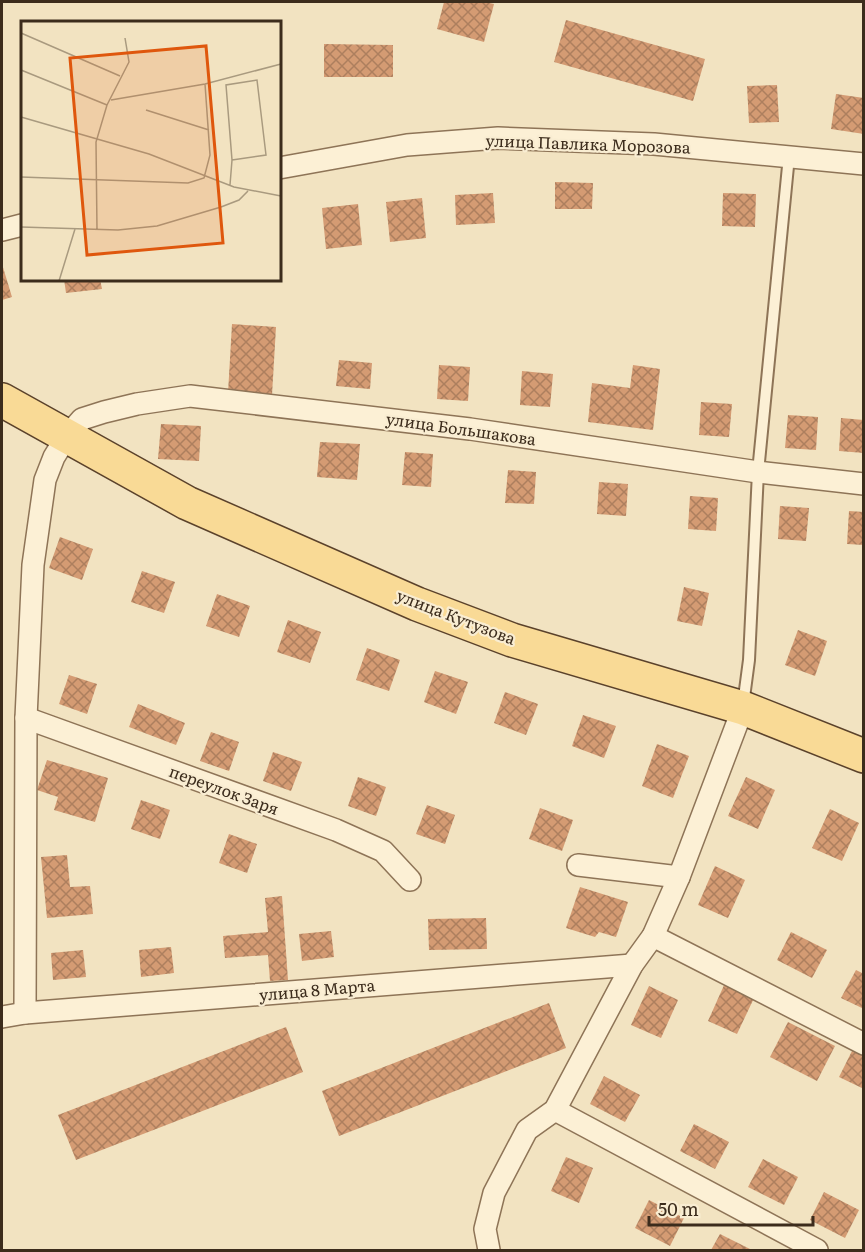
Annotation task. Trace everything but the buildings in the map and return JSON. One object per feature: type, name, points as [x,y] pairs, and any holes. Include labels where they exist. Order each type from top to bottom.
[{"type":"main road","name":"улица Кутузова","points":[[2,400],[187,503],[417,604],[512,640],[743,708],[864,756]]},
{"type":"street","name":"улица Павлика Морозова","points":[[280,168],[407,145],[498,138],[654,144],[864,164]]},
{"type":"street","points":[[2,230],[21,225]]},
{"type":"street","name":"улица Большакова","points":[[67,436],[82,419],[137,404],[190,396],[470,429],[758,472],[864,484]]},
{"type":"street","points":[[25,1013],[26,718],[33,565],[45,480],[54,457],[67,436]]},
{"type":"street","points":[[489,1251],[484,1229],[494,1193],[527,1130],[555,1110],[632,964],[653,936],[680,877],[743,708]]},
{"type":"street","name":"переулок Заря","points":[[26,718],[345,834],[383,851],[410,880]]},
{"type":"street","points":[[578,865],[680,877]]},
{"type":"street","points":[[653,936],[864,1044]]},
{"type":"street","name":"улица 8 Марта","points":[[2,1017],[25,1013],[632,964]]},
{"type":"street","points":[[555,1110],[817,1251]]},
{"type":"lane","points":[[743,708],[749,660],[758,472],[789,156]]}]
